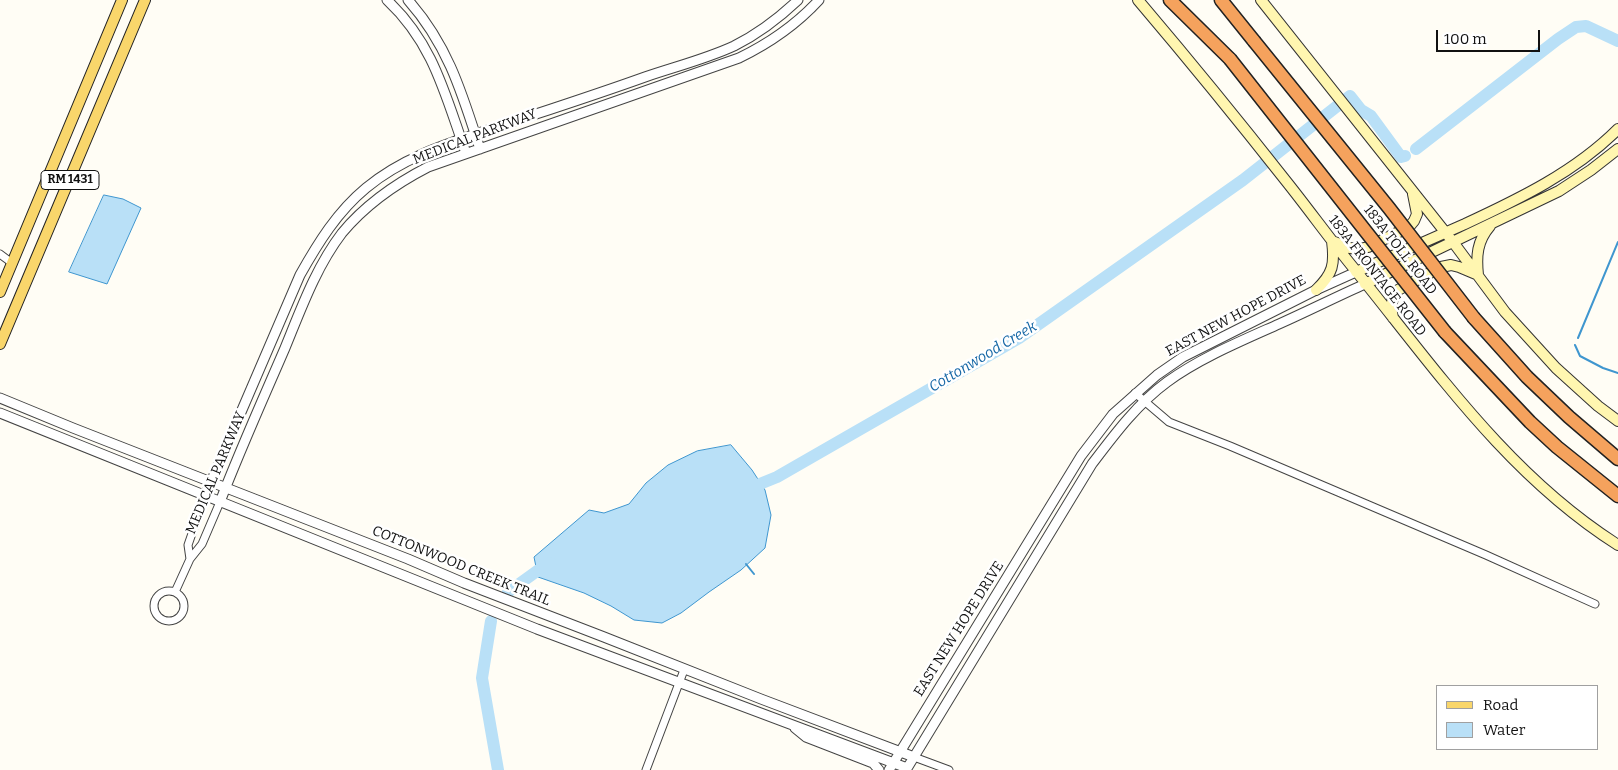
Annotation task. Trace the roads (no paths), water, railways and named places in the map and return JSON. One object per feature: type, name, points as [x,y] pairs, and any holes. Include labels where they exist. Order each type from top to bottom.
[{"type":"highway","points":[[1170,0],[1230,59]]},
{"type":"highway","name":"183A TOLL ROAD","points":[[1183,0],[1445,332],[1530,422],[1557,447],[1618,496]]},
{"type":"highway","name":"183A TOLL ROAD","points":[[1221,0],[1389,208],[1474,318],[1527,377],[1569,417],[1618,459]]},
{"type":"main road","name":"RM 1431","points":[[0,292],[122,0]]},
{"type":"main road","name":"RM 1431","points":[[0,344],[145,0]]},
{"type":"main road","name":"183A FRONTAGE ROAD","points":[[1138,0],[1200,72],[1365,284],[1471,414],[1538,485],[1593,529],[1618,545]]},
{"type":"main road","points":[[1260,0],[1453,242],[1505,312],[1556,368],[1598,406],[1618,421]]},
{"type":"main road","name":"EAST NEW HOPE DRIVE","points":[[1356,272],[1445,233],[1535,189],[1579,163],[1618,129]]},
{"type":"main road","name":"EAST NEW HOPE DRIVE","points":[[1365,284],[1559,191],[1618,149]]},
{"type":"main road","points":[[1316,290],[1327,279],[1333,265],[1332,241],[1350,248],[1360,249],[1409,227],[1417,214],[1412,191]]},
{"type":"main road","points":[[1478,275],[1476,259],[1479,245],[1482,237],[1492,224]]},
{"type":"main road","points":[[1393,319],[1391,307],[1393,298],[1398,290],[1441,267],[1451,265],[1478,275]]},
{"type":"street","points":[[387,0],[409,24],[428,52],[440,77],[466,153]]},
{"type":"street","points":[[408,0],[427,23],[451,64],[480,149]]},
{"type":"street","name":"MEDICAL PARKWAY","points":[[190,558],[188,544],[205,496],[300,275],[317,245],[353,200],[375,181],[416,155],[733,46],[770,24],[798,0]]},
{"type":"street","name":"MEDICAL PARKWAY","points":[[175,592],[190,558],[202,544],[314,279],[333,246],[358,215],[392,187],[428,167],[713,68],[756,50],[788,29],[819,0]]},
{"type":"street","points":[[678,66],[682,78]]},
{"type":"street","points":[[0,254],[12,263]]},
{"type":"street","name":"EAST NEW HOPE DRIVE","points":[[891,766],[1094,437],[1113,414],[1157,375],[1183,357],[1356,272]]},
{"type":"street","name":"EAST NEW HOPE DRIVE","points":[[908,769],[914,756],[1092,464],[1115,434],[1144,402],[1167,382],[1194,365],[1244,339],[1365,284]]},
{"type":"street","points":[[289,302],[302,308]]},
{"type":"street","points":[[1135,393],[1169,422],[1486,555],[1595,604]]},
{"type":"street","name":"COTTONWOOD CREEK TRAIL","points":[[0,398],[684,670],[914,756]]},
{"type":"street","points":[[0,413],[537,629],[787,722],[891,766],[908,769]]},
{"type":"street","points":[[1016,562],[1025,574]]},
{"type":"street","points":[[175,592],[184,602],[184,612],[174,621],[161,620],[155,613],[155,600],[162,593],[175,592]]},
{"type":"street","points":[[646,770],[684,670]]},
{"type":"street","points":[[787,722],[806,737],[874,763],[878,770]]},
{"type":"street","points":[[914,756],[949,770]]},
{"type":"water","points":[[104,195],[123,199],[141,208],[107,284],[69,272]]},
{"type":"water","points":[[731,445],[752,470],[765,490],[771,515],[765,548],[741,570],[681,613],[662,623],[634,620],[584,593],[538,577],[534,557],[589,510],[604,513],[629,504],[646,483],[668,465],[697,451]]},
{"type":"waterway","name":"Cottonwood Creek","points":[[1416,149],[1576,27],[1586,26],[1618,41]]},
{"type":"waterway","name":"Cottonwood Creek","points":[[745,490],[777,477],[1019,338],[1243,180],[1350,96],[1361,110],[1371,116],[1401,157],[1405,156]]},
{"type":"waterway","points":[[1578,338],[1618,242]]},
{"type":"waterway","points":[[1575,345],[1580,356],[1603,368],[1618,373]]},
{"type":"waterway","name":"Cottonwood Creek","points":[[508,592],[551,563]]},
{"type":"waterway","points":[[746,564],[754,574]]},
{"type":"waterway","name":"Cottonwood Creek","points":[[491,621],[482,678],[498,770]]}]
